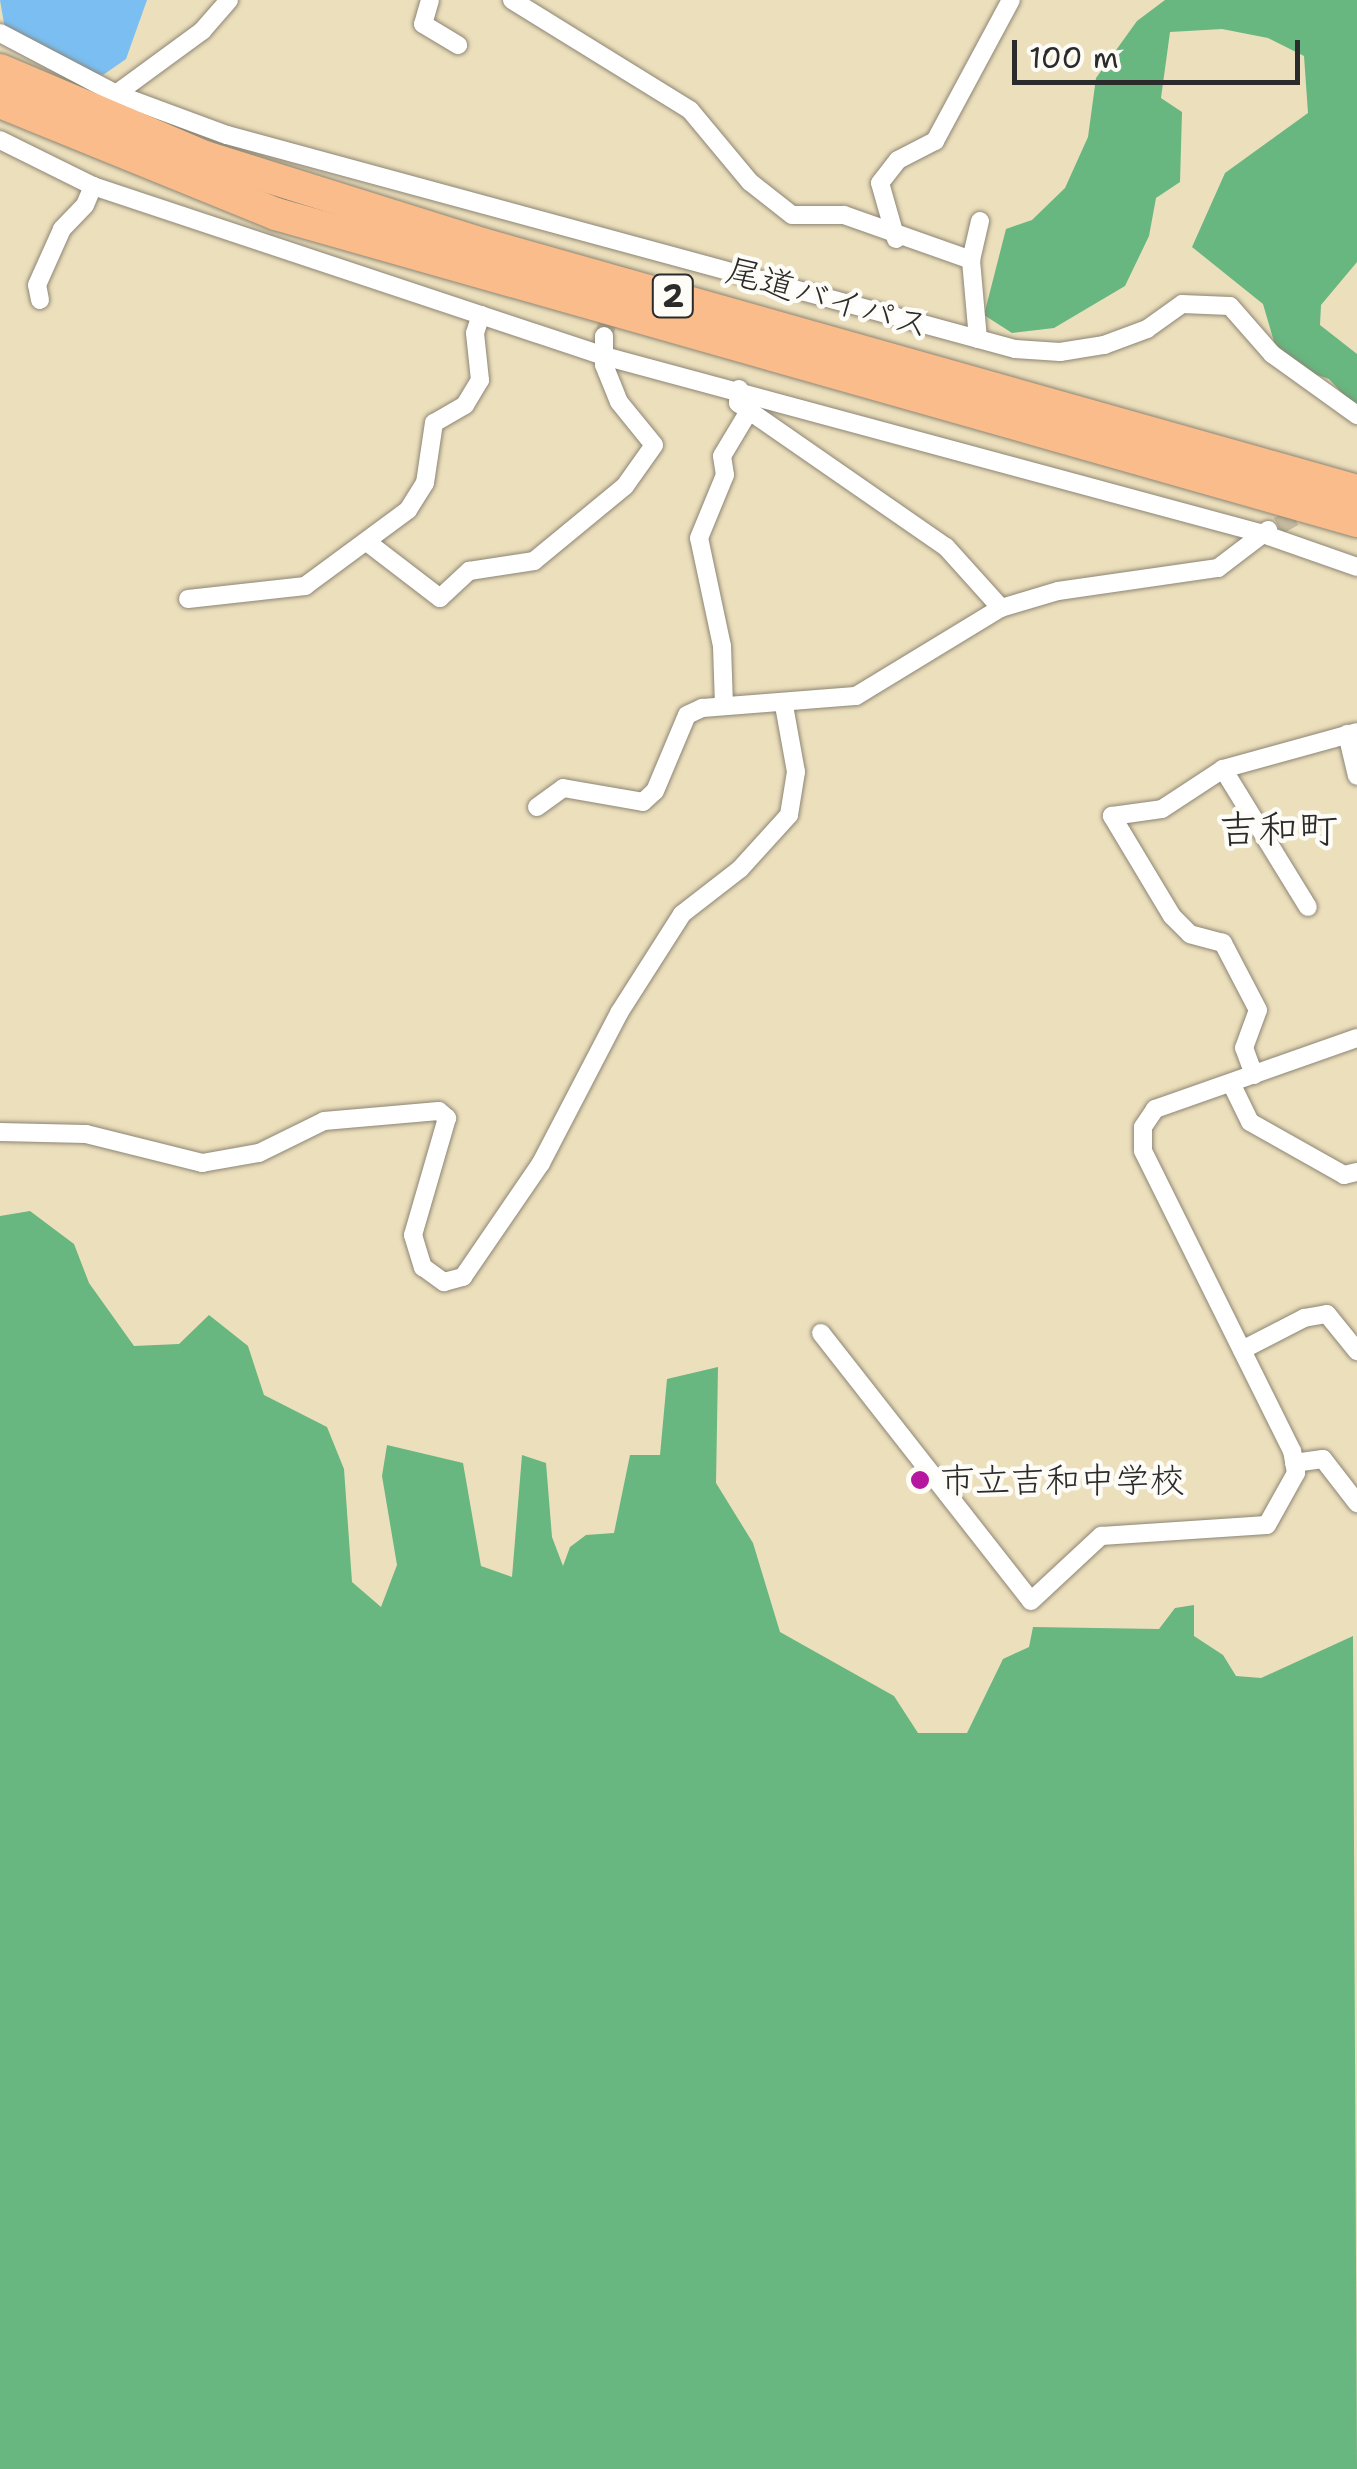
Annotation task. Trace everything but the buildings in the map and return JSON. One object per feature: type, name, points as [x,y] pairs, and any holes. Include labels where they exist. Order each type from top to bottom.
[{"type":"highway","name":"尾道バイパス","points":[[0,70],[205,157],[482,244],[1357,490]]},
{"type":"highway","name":"尾道バイパス","points":[[0,102],[276,214],[1357,522]]},
{"type":"street","points":[[116,94],[202,31],[229,0]]},
{"type":"street","points":[[430,0],[422,24],[458,45]]},
{"type":"street","points":[[512,0],[690,110],[750,182],[792,215],[844,215],[896,238],[971,260]]},
{"type":"street","points":[[896,238],[880,183],[898,160],[935,141],[1010,0]]},
{"type":"street","points":[[0,34],[116,94],[227,135],[626,250],[978,339],[1060,352],[1147,328],[1182,304],[1230,306],[1272,354],[1357,415]]},
{"type":"street","points":[[0,140],[92,186],[604,356],[1269,530],[1357,567]]},
{"type":"street","points":[[40,300],[37,285],[62,229],[85,205],[92,186]]},
{"type":"street","points":[[978,339],[971,260],[980,221]]},
{"type":"street","points":[[188,599],[305,586],[408,510],[426,483],[434,423],[465,405],[480,380],[475,334],[481,315]]},
{"type":"street","points":[[367,542],[440,598],[469,570],[534,561],[625,486],[654,445],[618,402],[604,356],[604,336]]},
{"type":"street","points":[[739,389],[738,403],[946,548],[1001,608]]},
{"type":"street","points":[[724,706],[722,646],[699,538],[721,488],[722,456],[749,411]]},
{"type":"street","points":[[537,807],[563,788],[643,802],[654,791],[687,715],[724,706],[856,696],[1001,608],[1058,591],[1218,568],[1269,530]]},
{"type":"street","points":[[0,1132],[86,1134],[202,1162],[259,1152],[324,1121],[439,1112],[446,1118],[414,1234],[423,1268],[444,1282],[463,1277],[542,1163],[619,1012],[682,914],[740,869],[789,815],[796,772],[784,704]]},
{"type":"street","points":[[1254,1074],[1244,1048],[1258,1010],[1223,943],[1190,934],[1172,916],[1112,826],[1112,816],[1162,809],[1222,769],[1352,733],[1357,776]]},
{"type":"street","points":[[1222,769],[1308,907]]},
{"type":"street","points":[[821,1332],[1031,1601],[1101,1536],[1267,1525],[1296,1472],[1294,1463],[1143,1151],[1144,1127],[1155,1109],[1357,1038]]},
{"type":"street","points":[[1231,1082],[1250,1122],[1344,1176],[1357,1172]]},
{"type":"street","points":[[1242,1350],[1304,1318],[1327,1314],[1357,1350]]},
{"type":"street","points":[[1294,1463],[1323,1459],[1357,1503]]},
{"type":"green space","points":[[1165,0],[1357,0],[1357,262],[1321,305],[1320,325],[1357,354],[1357,409],[1329,379],[1302,370],[1275,345],[1263,304],[1192,247],[1225,173],[1308,113],[1304,56],[1268,38],[1222,29],[1170,32],[1161,98],[1182,112],[1180,182],[1156,198],[1149,236],[1125,286],[1054,328],[1012,333],[984,315],[1006,229],[1032,220],[1065,188],[1088,137],[1096,78],[1137,21]]},
{"type":"green space","points":[[30,1211],[74,1244],[89,1283],[134,1346],[179,1344],[209,1315],[248,1346],[264,1395],[327,1427],[344,1469],[352,1582],[381,1607],[397,1565],[382,1476],[387,1445],[463,1463],[481,1566],[512,1577],[522,1455],[546,1463],[552,1537],[563,1566],[570,1547],[586,1535],[614,1533],[630,1455],[660,1455],[667,1379],[718,1367],[716,1483],[753,1543],[780,1632],[894,1696],[918,1733],[967,1733],[1003,1659],[1029,1647],[1033,1627],[1159,1629],[1175,1608],[1194,1605],[1194,1636],[1223,1655],[1236,1676],[1261,1678],[1353,1636],[1357,2469],[0,2469],[0,1216]]},
{"type":"water","points":[[0,0],[147,0],[126,59],[103,75],[74,67],[5,29]]},
{"type":"tunnel","points":[[604,336],[623,259]]},
{"type":"tunnel","points":[[1278,526],[1309,509]]},
{"type":"place","name":"市立吉和中学校","points":[[920,1480]]},
{"type":"district","name":"吉和町","points":[[1278,829]]}]
